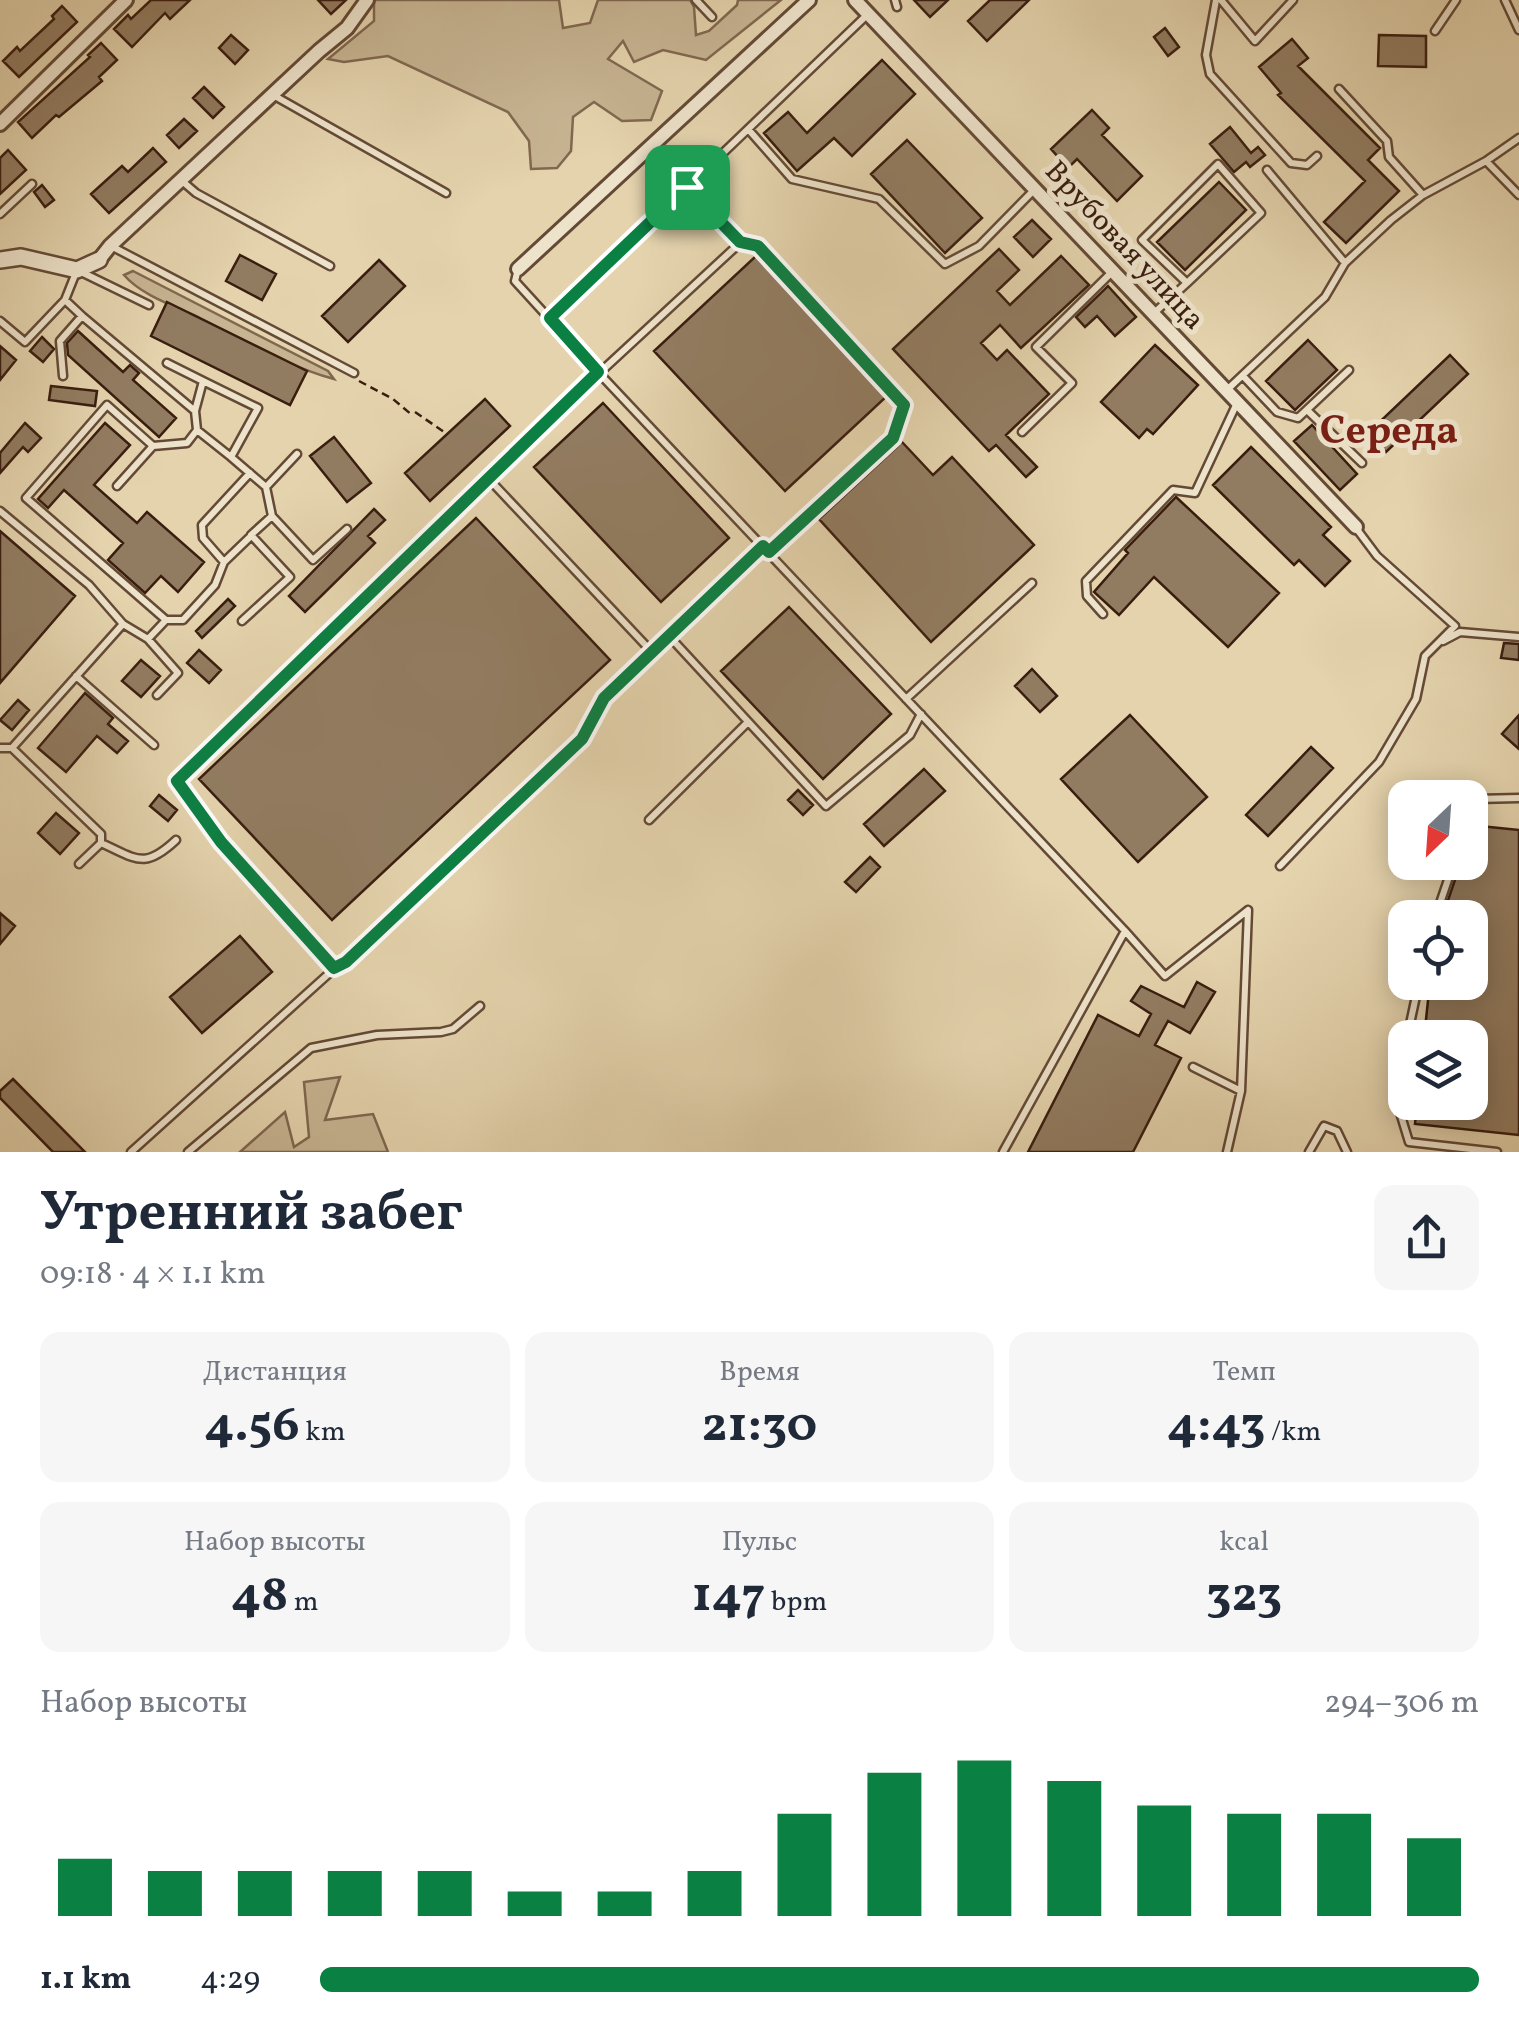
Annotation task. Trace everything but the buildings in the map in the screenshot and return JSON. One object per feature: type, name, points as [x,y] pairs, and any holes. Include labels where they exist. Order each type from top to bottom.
[{"type":"street","points":[[0,124],[126,0]]},
{"type":"street","points":[[0,260],[21,258],[76,270],[99,260],[272,94],[347,28],[366,0]]},
{"type":"street","points":[[518,269],[809,0]]},
{"type":"street","name":"Врубовая улица","points":[[855,0],[1356,527]]},
{"type":"lane","points":[[696,0],[712,17]]},
{"type":"lane","points":[[1218,0],[1256,41],[1293,0]]},
{"type":"lane","points":[[1218,0],[1206,55],[1210,74],[1291,163],[1307,165],[1317,156]]},
{"type":"lane","points":[[1435,31],[1456,0]]},
{"type":"lane","points":[[1505,0],[1519,30]]},
{"type":"lane","points":[[550,318],[869,14]]},
{"type":"lane","points":[[1339,89],[1387,141],[1389,157],[1423,196]]},
{"type":"lane","points":[[272,94],[446,193]]},
{"type":"lane","points":[[748,129],[792,179],[878,198],[945,264],[978,246],[1035,189]]},
{"type":"lane","points":[[1226,390],[1325,297],[1346,263],[1423,196],[1519,138]]},
{"type":"lane","points":[[1486,161],[1519,195]]},
{"type":"lane","points":[[1154,314],[1187,283],[1261,213],[1218,164],[1142,240],[1187,283]]},
{"type":"lane","points":[[1267,170],[1346,263]]},
{"type":"lane","points":[[181,180],[196,193],[330,266]]},
{"type":"lane","points":[[0,214],[32,184]]},
{"type":"lane","points":[[131,1152],[334,968],[346,962],[582,739],[604,698],[668,636],[893,438],[904,405],[758,246],[740,242],[687,187]]},
{"type":"lane","points":[[334,968],[221,842],[177,781],[487,477],[740,242]]},
{"type":"lane","points":[[110,246],[356,377]]},
{"type":"lane","points":[[518,269],[515,281],[598,372],[1166,976],[1248,910],[1241,1091],[1228,1152]]},
{"type":"lane","points":[[0,322],[25,342],[65,300],[76,270],[149,305]]},
{"type":"lane","points":[[1022,432],[1072,383],[1036,347],[1113,271]]},
{"type":"lane","points":[[65,300],[195,411]]},
{"type":"lane","points":[[64,376],[60,341],[82,316]]},
{"type":"lane","points":[[167,363],[258,408],[231,457]]},
{"type":"lane","points":[[1243,376],[1277,412],[1298,418],[1349,370]]},
{"type":"lane","points":[[204,381],[195,411],[197,430],[266,487],[272,516],[314,560],[348,528]]},
{"type":"lane","points":[[1104,614],[1086,596],[1086,581],[1173,490],[1195,493],[1237,402]]},
{"type":"lane","points":[[153,446],[107,405],[26,498],[166,620],[183,620],[215,585],[224,562],[272,516]]},
{"type":"lane","points":[[1307,410],[1362,463]]},
{"type":"lane","points":[[117,486],[153,446],[186,442],[197,430]]},
{"type":"lane","points":[[266,487],[296,454]]},
{"type":"lane","points":[[224,562],[203,538],[202,526],[250,474]]},
{"type":"lane","points":[[487,477],[652,652]]},
{"type":"lane","points":[[0,512],[89,586],[123,624],[148,640],[178,673],[157,695]]},
{"type":"lane","points":[[1280,866],[1379,762],[1416,699],[1425,656],[1455,626],[1377,556],[1356,527]]},
{"type":"lane","points":[[242,621],[290,577],[251,535]]},
{"type":"lane","points":[[906,699],[1032,583]]},
{"type":"lane","points":[[148,640],[166,620]]},
{"type":"lane","points":[[12,748],[123,624]]},
{"type":"lane","points":[[1438,643],[1460,632],[1519,638]]},
{"type":"lane","points":[[668,636],[826,806],[910,734],[921,714]]},
{"type":"lane","points":[[76,676],[154,744]]},
{"type":"lane","points":[[649,820],[746,723]]},
{"type":"lane","points":[[0,748],[12,748],[101,834],[100,843],[79,864]]},
{"type":"lane","points":[[1488,798],[1519,798]]},
{"type":"lane","points":[[100,843],[136,859],[156,858],[176,840]]},
{"type":"lane","points":[[1003,1152],[1125,930]]},
{"type":"lane","points":[[188,1152],[312,1048],[378,1034],[441,1032],[453,1029],[480,1006]]},
{"type":"lane","points":[[1193,1067],[1241,1091]]},
{"type":"lane","points":[[1403,1120],[1410,1142],[1497,1152]]},
{"type":"lane","points":[[1309,1152],[1324,1126],[1337,1131],[1347,1152]]},
{"type":"path","points":[[356,377],[447,434]]},
{"type":"shaded area","points":[[374,0],[559,0],[563,28],[590,23],[598,0],[690,0],[696,35],[709,31],[738,0],[781,0],[706,60],[663,50],[634,62],[623,41],[608,59],[662,91],[651,120],[622,121],[594,102],[573,117],[571,151],[557,168],[531,169],[529,141],[508,112],[388,56],[344,62],[328,59],[374,21]]},
{"type":"shaded area","points":[[133,271],[328,371],[334,379],[281,359],[149,294],[124,275]]},
{"type":"shaded area","points":[[340,1077],[325,1120],[373,1114],[388,1152],[240,1152],[285,1112],[294,1147],[309,1137],[304,1082]]},
{"type":"district","name":"Середа","points":[[1389,433]]},
{"type":"route","points":[[687,187],[740,242],[758,246],[904,405],[893,438],[769,552],[763,546],[604,698],[582,739],[346,962],[334,968],[221,842],[177,781],[598,372],[550,318],[687,187]]}]
